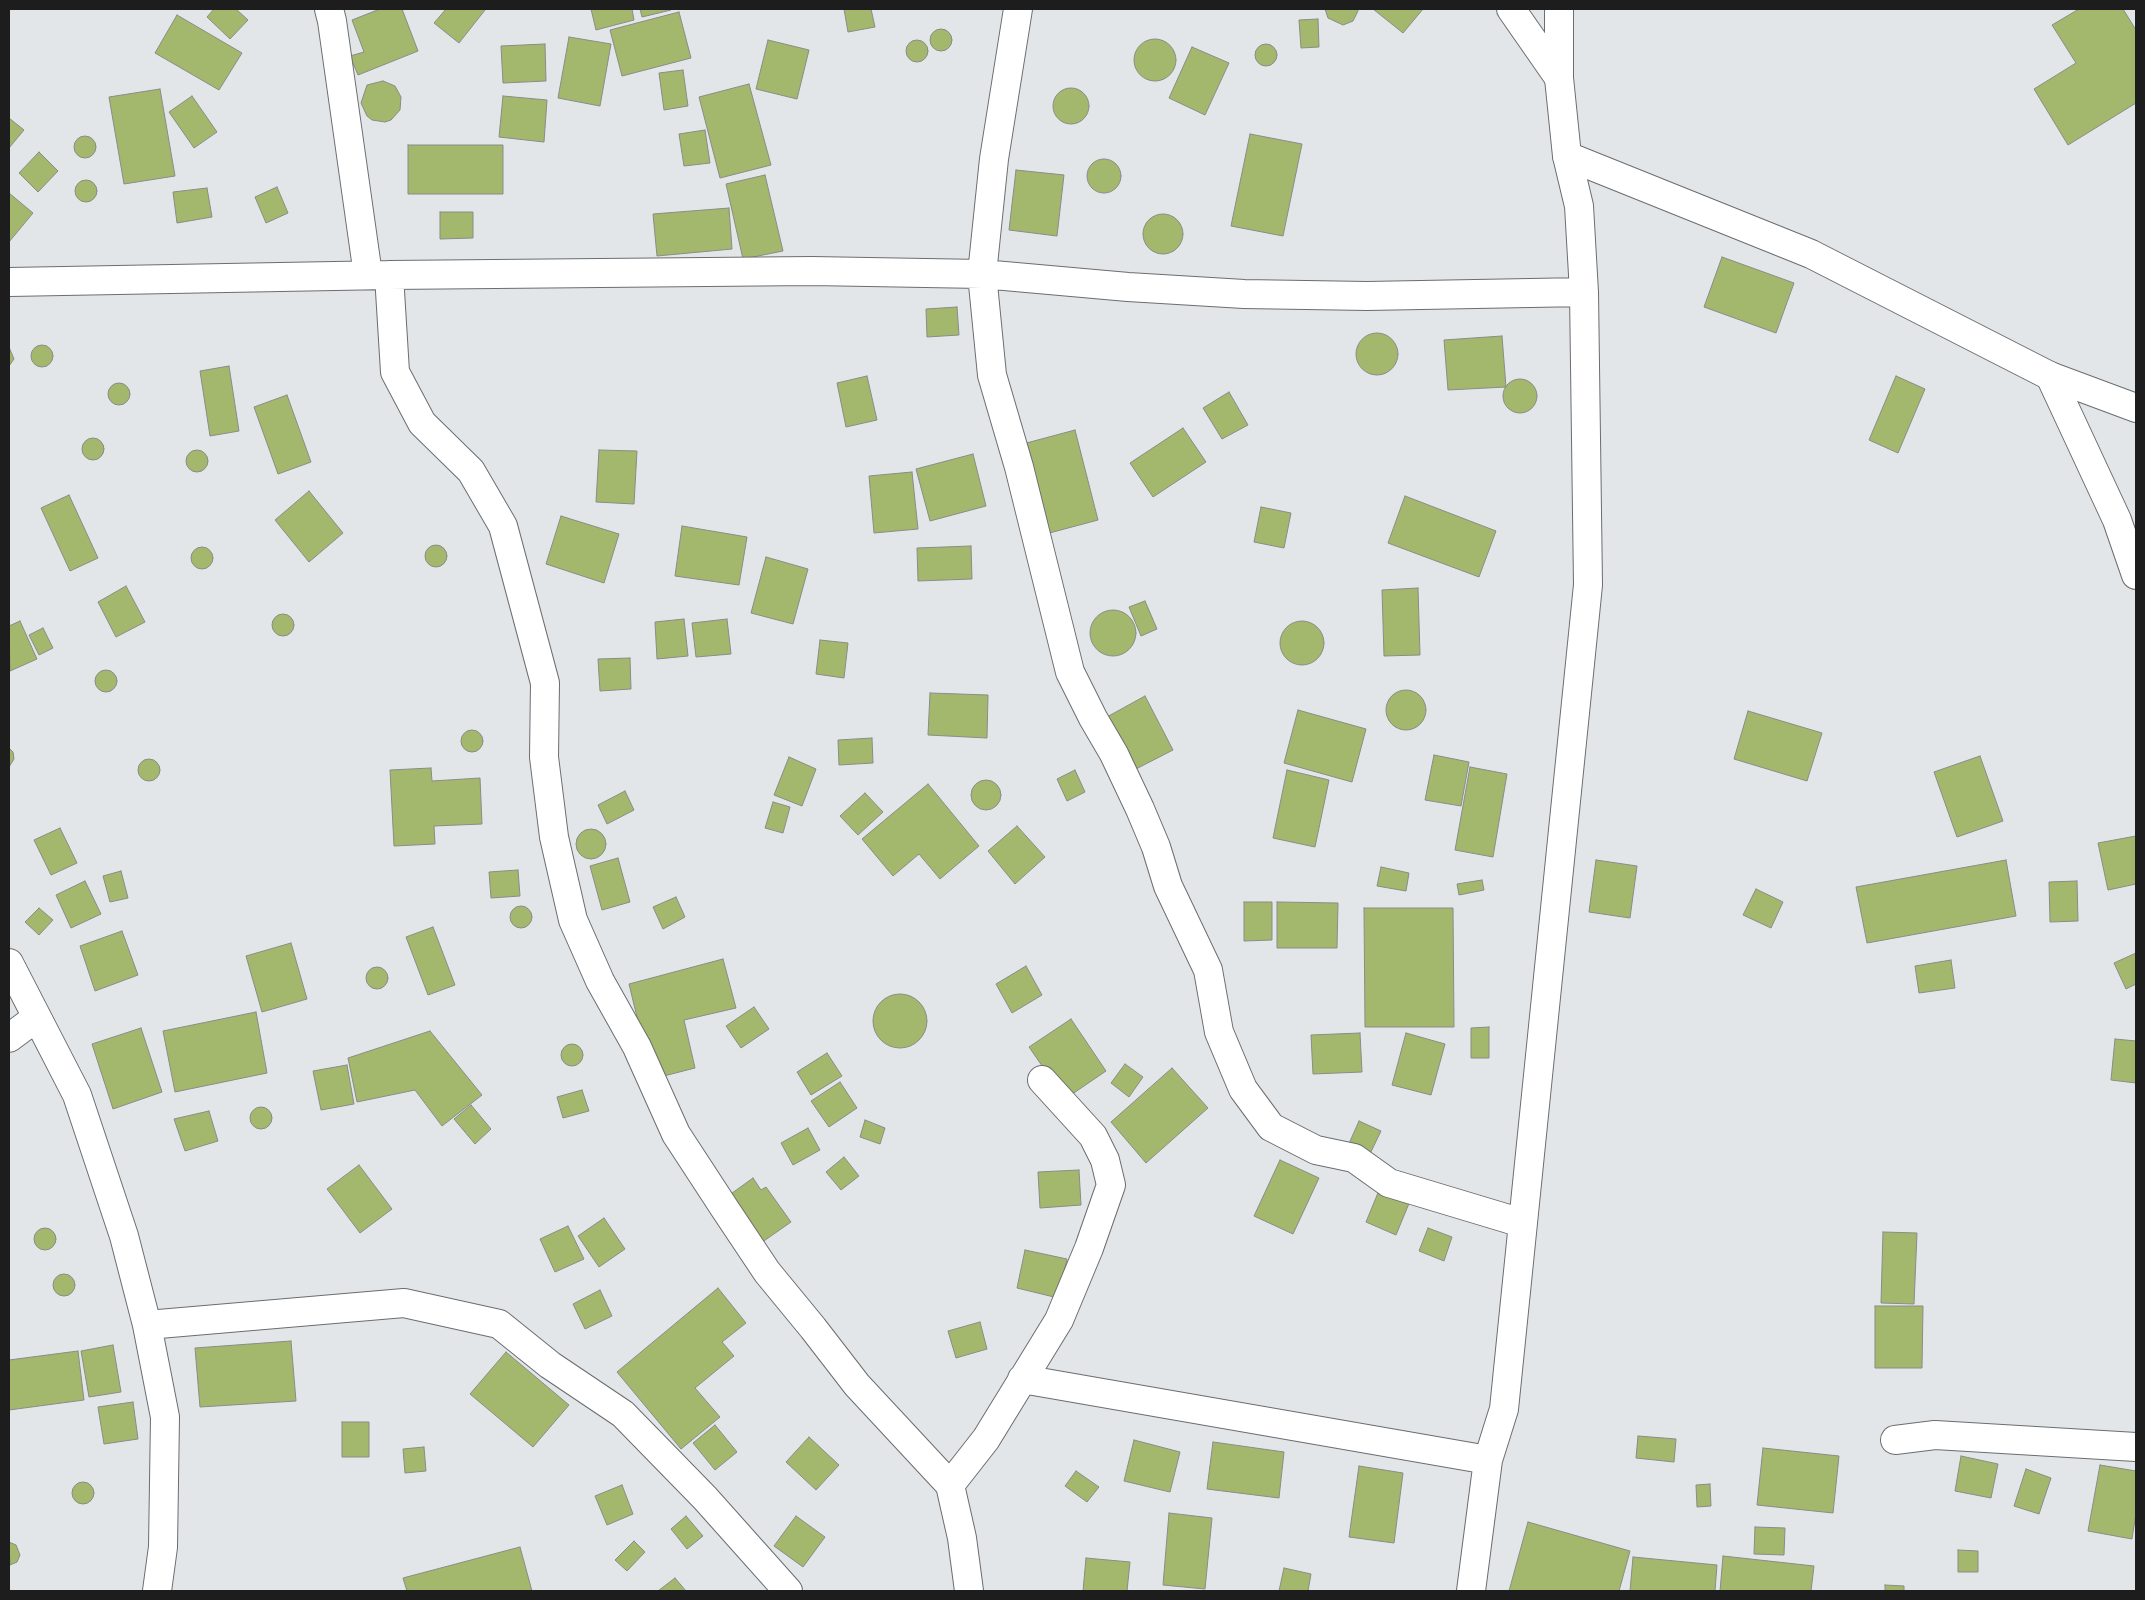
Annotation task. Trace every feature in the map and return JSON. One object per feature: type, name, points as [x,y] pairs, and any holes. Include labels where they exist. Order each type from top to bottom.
[{"type":"street","points":[[329,9],[395,372],[422,423],[471,471],[503,526],[545,683],[544,757],[554,837],[573,920],[600,981],[637,1047],[676,1134],[767,1272],[857,1385],[950,1485],[962,1538],[969,1591]]},
{"type":"street","points":[[1018,9],[994,158],[982,274],[992,375],[1019,467],[1070,672],[1114,754],[1156,847],[1168,886],[1208,970],[1220,1032],[1243,1089],[1271,1127],[1316,1150],[1354,1158],[1389,1183],[1522,1223]]},
{"type":"street","points":[[1512,9],[1560,78]]},
{"type":"street","points":[[1471,1591],[1488,1460],[1504,1409],[1588,585],[1584,292],[1579,206],[1567,156],[1560,78],[1559,9]]},
{"type":"street","points":[[1567,156],[1811,254],[2050,376],[2136,408]]},
{"type":"street","points":[[9,282],[378,275],[802,271],[982,274],[1128,287],[1244,294],[1367,296],[1584,292]]},
{"type":"street","points":[[2050,376],[2117,520],[2136,575]]},
{"type":"street","points":[[9,963],[36,1018],[78,1095],[124,1236],[147,1325],[165,1417],[163,1547],[157,1591]]},
{"type":"street","points":[[9,1038],[36,1018]]},
{"type":"street","points":[[950,1485],[986,1439],[1059,1320],[1089,1248],[1110,1185],[1105,1160],[1093,1136],[1042,1080]]},
{"type":"street","points":[[147,1325],[404,1303],[499,1324],[550,1365],[623,1414],[705,1498],[788,1591]]},
{"type":"street","points":[[1022,1379],[1488,1460]]},
{"type":"street","points":[[1895,1440],[1935,1435],[2136,1448]]},
{"type":"building","points":[[214,9],[236,9],[248,20],[230,39],[207,17]]},
{"type":"building","points":[[380,9],[402,9],[418,51],[358,75],[350,56],[364,52],[352,20]]},
{"type":"building","points":[[446,9],[485,10],[459,43],[434,23]]},
{"type":"building","points":[[591,9],[632,9],[634,20],[596,30]]},
{"type":"building","points":[[640,9],[671,9],[671,10],[642,17]]},
{"type":"building","points":[[844,9],[871,9],[875,27],[848,32]]},
{"type":"building","points":[[1325,9],[1358,9],[1358,11],[1353,21],[1343,25],[1328,18]]},
{"type":"building","points":[[1373,9],[1423,9],[1403,33]]},
{"type":"building","points":[[2079,9],[2123,9],[2136,30],[2136,103],[2068,145],[2034,89],[2076,63],[2052,25]]},
{"type":"building","points":[[679,12],[691,58],[622,76],[610,30]]},
{"type":"building","points":[[177,15],[242,53],[219,90],[155,53]]},
{"type":"building","points":[[1318,19],[1319,47],[1301,48],[1299,20]]},
{"type":"building","points":[[941,29],[949,32],[952,40],[949,48],[941,51],[933,48],[930,40],[933,32]]},
{"type":"building","points":[[569,37],[611,44],[600,106],[558,98]]},
{"type":"building","points":[[1159,39],[1167,42],[1173,48],[1176,60],[1173,72],[1167,78],[1151,81],[1143,78],[1137,72],[1134,56],[1137,48],[1143,42]]},
{"type":"building","points":[[768,40],[809,50],[797,99],[756,89]]},
{"type":"building","points":[[917,40],[925,43],[928,51],[925,59],[917,62],[909,59],[906,51],[909,43]]},
{"type":"building","points":[[545,44],[546,81],[503,83],[501,46]]},
{"type":"building","points":[[1266,44],[1274,47],[1277,55],[1274,63],[1266,66],[1258,63],[1255,55],[1258,47]]},
{"type":"building","points":[[1192,47],[1229,63],[1205,115],[1169,98]]},
{"type":"building","points":[[683,70],[688,106],[664,110],[659,73]]},
{"type":"building","points":[[383,81],[395,86],[401,97],[400,110],[391,120],[385,122],[372,120],[367,116],[361,103],[367,85]]},
{"type":"building","points":[[749,84],[771,165],[720,178],[699,97]]},
{"type":"building","points":[[1071,88],[1078,89],[1084,93],[1088,99],[1088,113],[1084,119],[1078,123],[1071,124],[1064,123],[1058,119],[1054,113],[1053,106],[1054,99],[1058,93],[1064,89]]},
{"type":"building","points":[[160,89],[175,176],[124,184],[109,97]]},
{"type":"building","points":[[192,96],[217,132],[194,148],[169,112]]},
{"type":"building","points":[[503,96],[547,100],[544,142],[499,137]]},
{"type":"building","points":[[9,118],[24,130],[9,148]]},
{"type":"building","points":[[705,130],[710,163],[684,166],[679,134]]},
{"type":"building","points":[[1250,134],[1302,144],[1283,236],[1231,226]]},
{"type":"building","points":[[85,136],[93,139],[96,147],[93,155],[85,158],[77,155],[74,147],[77,139]]},
{"type":"building","points":[[408,145],[503,145],[503,194],[408,194]]},
{"type":"building","points":[[39,152],[58,171],[38,192],[19,173]]},
{"type":"building","points":[[1104,159],[1111,160],[1116,164],[1120,169],[1120,183],[1116,188],[1111,192],[1104,193],[1097,192],[1092,188],[1088,183],[1087,176],[1088,169],[1092,164],[1097,160]]},
{"type":"building","points":[[1016,170],[1064,175],[1057,236],[1009,230]]},
{"type":"building","points":[[765,175],[783,251],[743,259],[726,184]]},
{"type":"building","points":[[86,180],[94,183],[97,191],[94,199],[86,202],[78,199],[75,191],[78,183]]},
{"type":"building","points":[[277,187],[288,213],[266,223],[255,197]]},
{"type":"building","points":[[207,188],[212,217],[177,223],[173,192]]},
{"type":"building","points":[[9,193],[33,213],[9,242]]},
{"type":"building","points":[[729,208],[732,249],[657,256],[653,214]]},
{"type":"building","points":[[440,212],[473,212],[473,238],[440,239]]},
{"type":"building","points":[[1167,214],[1174,217],[1180,223],[1183,234],[1182,242],[1174,251],[1167,254],[1159,254],[1152,251],[1144,242],[1143,230],[1146,223],[1155,215]]},
{"type":"building","points":[[1722,257],[1794,283],[1776,333],[1704,307]]},
{"type":"building","points":[[957,307],[959,335],[927,337],[926,309]]},
{"type":"building","points":[[1381,333],[1389,336],[1395,342],[1398,354],[1395,366],[1389,372],[1373,375],[1365,372],[1359,366],[1356,350],[1359,342],[1365,336]]},
{"type":"building","points":[[1502,336],[1506,387],[1448,390],[1444,340]]},
{"type":"building","points":[[42,345],[50,348],[53,356],[50,364],[42,367],[34,364],[31,356],[34,348]]},
{"type":"building","points":[[9,347],[14,359],[9,366]]},
{"type":"building","points":[[229,366],[239,431],[210,436],[200,371]]},
{"type":"building","points":[[867,376],[877,420],[846,427],[837,383]]},
{"type":"building","points":[[1896,376],[1925,389],[1898,453],[1869,440]]},
{"type":"building","points":[[1520,379],[1532,384],[1537,396],[1532,408],[1520,413],[1508,408],[1503,396],[1508,384]]},
{"type":"building","points":[[119,383],[127,386],[130,394],[127,402],[119,405],[111,402],[108,394],[111,386]]},
{"type":"building","points":[[1229,392],[1248,425],[1222,439],[1203,408]]},
{"type":"building","points":[[287,395],[311,462],[278,474],[254,407]]},
{"type":"building","points":[[1183,428],[1206,462],[1153,497],[1130,463]]},
{"type":"building","points":[[1075,430],[1098,520],[1042,535],[1019,445]]},
{"type":"building","points":[[93,438],[101,441],[104,449],[101,457],[93,460],[85,457],[82,449],[85,441]]},
{"type":"building","points":[[197,450],[205,453],[208,461],[205,469],[197,472],[189,469],[186,461],[189,453]]},
{"type":"building","points":[[599,450],[637,451],[634,504],[596,502]]},
{"type":"building","points":[[973,454],[986,506],[930,521],[916,469]]},
{"type":"building","points":[[912,472],[918,529],[874,533],[869,476]]},
{"type":"building","points":[[309,491],[343,533],[309,562],[275,520]]},
{"type":"building","points":[[69,495],[98,558],[70,571],[41,508]]},
{"type":"building","points":[[1405,496],[1496,531],[1479,577],[1388,543]]},
{"type":"building","points":[[1261,507],[1291,513],[1284,548],[1254,542]]},
{"type":"building","points":[[561,516],[619,534],[604,583],[546,564]]},
{"type":"building","points":[[682,526],[747,537],[739,585],[675,576]]},
{"type":"building","points":[[436,545],[444,548],[447,556],[444,564],[436,567],[428,564],[425,556],[428,548]]},
{"type":"building","points":[[971,546],[972,579],[918,581],[917,548]]},
{"type":"building","points":[[202,547],[210,550],[213,558],[210,566],[202,569],[194,566],[191,558],[194,550]]},
{"type":"building","points":[[766,557],[808,569],[793,624],[751,613]]},
{"type":"building","points":[[126,586],[145,622],[116,637],[98,602]]},
{"type":"building","points":[[1418,588],[1420,655],[1384,656],[1382,590]]},
{"type":"building","points":[[1145,601],[1157,629],[1141,636],[1129,607]]},
{"type":"building","points":[[1118,610],[1122,611],[1132,620],[1135,624],[1135,642],[1126,652],[1118,656],[1108,656],[1100,652],[1091,642],[1090,628],[1094,620],[1104,611]]},
{"type":"building","points":[[283,614],[291,617],[294,625],[291,633],[283,636],[275,633],[272,625],[275,617]]},
{"type":"building","points":[[684,619],[688,656],[657,659],[655,622]]},
{"type":"building","points":[[727,619],[731,654],[696,657],[692,623]]},
{"type":"building","points":[[20,621],[37,659],[10,671],[9,626]]},
{"type":"building","points":[[1302,621],[1314,625],[1320,631],[1324,643],[1320,655],[1314,661],[1302,665],[1290,661],[1284,655],[1280,643],[1284,631],[1290,625]]},
{"type":"building","points":[[43,628],[53,648],[39,655],[29,635]]},
{"type":"building","points":[[820,640],[848,643],[844,678],[816,674]]},
{"type":"building","points":[[630,658],[631,689],[600,691],[598,659]]},
{"type":"building","points":[[106,670],[114,673],[117,681],[114,689],[106,692],[98,689],[95,681],[98,673]]},
{"type":"building","points":[[1406,690],[1417,693],[1423,699],[1426,710],[1423,721],[1417,727],[1406,730],[1395,727],[1389,721],[1386,710],[1389,699],[1395,693]]},
{"type":"building","points":[[930,693],[988,695],[987,738],[928,735]]},
{"type":"building","points":[[1145,696],[1173,750],[1132,771],[1105,718]]},
{"type":"building","points":[[1298,710],[1366,729],[1352,782],[1284,763]]},
{"type":"building","points":[[1748,711],[1822,733],[1807,781],[1734,759]]},
{"type":"building","points":[[472,730],[480,733],[483,741],[480,749],[472,752],[464,749],[461,741],[464,733]]},
{"type":"building","points":[[872,738],[873,763],[839,765],[838,740]]},
{"type":"building","points":[[9,748],[13,752],[14,759],[9,767]]},
{"type":"building","points":[[1434,755],[1469,762],[1461,806],[1425,800]]},
{"type":"building","points":[[1980,756],[2003,821],[1957,837],[1934,772]]},
{"type":"building","points":[[789,757],[816,769],[802,806],[774,795]]},
{"type":"building","points":[[149,759],[157,762],[160,770],[157,778],[149,781],[141,778],[138,770],[141,762]]},
{"type":"building","points":[[1470,767],[1507,774],[1493,857],[1455,850]]},
{"type":"building","points":[[431,768],[432,781],[480,778],[482,824],[434,826],[435,844],[394,846],[390,770]]},
{"type":"building","points":[[1075,770],[1085,792],[1067,801],[1057,779]]},
{"type":"building","points":[[1287,770],[1329,780],[1315,847],[1273,838]]},
{"type":"building","points":[[986,780],[997,784],[1001,795],[997,806],[986,810],[975,806],[971,795],[975,784]]},
{"type":"building","points":[[928,784],[979,846],[940,879],[919,854],[893,876],[862,839]]},
{"type":"building","points":[[625,791],[634,810],[607,824],[598,805]]},
{"type":"building","points":[[865,793],[883,812],[858,835],[840,816]]},
{"type":"building","points":[[773,802],[790,807],[783,833],[765,828]]},
{"type":"building","points":[[1017,826],[1045,857],[1015,884],[988,851]]},
{"type":"building","points":[[60,828],[77,863],[51,875],[34,840]]},
{"type":"building","points":[[591,829],[602,833],[606,844],[602,855],[591,859],[580,855],[576,844],[580,833]]},
{"type":"building","points":[[2136,836],[2136,884],[2108,890],[2098,843]]},
{"type":"building","points":[[618,858],[630,902],[602,910],[590,866]]},
{"type":"building","points":[[1596,860],[1637,866],[1630,918],[1589,912]]},
{"type":"building","points":[[2006,860],[2016,916],[1867,943],[1856,887]]},
{"type":"building","points":[[1381,867],[1409,873],[1406,891],[1377,886]]},
{"type":"building","points":[[518,870],[520,896],[491,898],[489,872]]},
{"type":"building","points":[[121,871],[128,898],[110,902],[103,876]]},
{"type":"building","points":[[1482,880],[1484,890],[1459,895],[1457,884]]},
{"type":"building","points":[[85,881],[101,914],[71,928],[56,895]]},
{"type":"building","points":[[2077,881],[2078,921],[2050,922],[2049,882]]},
{"type":"building","points":[[1756,889],[1783,902],[1771,928],[1743,915]]},
{"type":"building","points":[[676,897],[685,917],[663,929],[653,907]]},
{"type":"building","points":[[1244,902],[1272,902],[1272,940],[1244,941]]},
{"type":"building","points":[[1277,902],[1338,903],[1337,948],[1277,948]]},
{"type":"building","points":[[521,906],[529,909],[532,917],[529,925],[521,928],[513,925],[510,917],[513,909]]},
{"type":"building","points":[[39,908],[53,920],[39,935],[25,922]]},
{"type":"building","points":[[1364,908],[1453,908],[1454,1027],[1365,1027]]},
{"type":"building","points":[[433,927],[455,985],[428,995],[406,937]]},
{"type":"building","points":[[122,931],[138,975],[95,991],[80,946]]},
{"type":"building","points":[[291,943],[307,999],[262,1012],[246,956]]},
{"type":"building","points":[[2136,953],[2136,984],[2126,989],[2114,963]]},
{"type":"building","points":[[723,959],[736,1008],[684,1020],[695,1068],[652,1079],[629,984]]},
{"type":"building","points":[[1951,960],[1955,988],[1919,993],[1915,966]]},
{"type":"building","points":[[1026,966],[1042,995],[1012,1013],[996,984]]},
{"type":"building","points":[[377,967],[385,970],[388,978],[385,986],[377,989],[369,986],[366,978],[369,970]]},
{"type":"building","points":[[895,994],[905,994],[915,998],[923,1006],[927,1021],[923,1036],[915,1044],[905,1048],[895,1048],[885,1044],[877,1036],[873,1026],[873,1016],[877,1006],[885,998]]},
{"type":"building","points":[[754,1007],[769,1029],[741,1048],[726,1026]]},
{"type":"building","points":[[256,1012],[267,1073],[175,1092],[163,1031]]},
{"type":"building","points":[[1071,1019],[1106,1071],[1065,1099],[1029,1047]]},
{"type":"building","points":[[1489,1027],[1489,1058],[1471,1058],[1471,1028]]},
{"type":"building","points":[[141,1028],[162,1092],[113,1109],[92,1044]]},
{"type":"building","points":[[430,1031],[482,1095],[442,1126],[415,1090],[357,1102],[348,1058]]},
{"type":"building","points":[[1360,1033],[1362,1072],[1313,1074],[1311,1035]]},
{"type":"building","points":[[1406,1033],[1445,1044],[1431,1095],[1392,1085]]},
{"type":"building","points":[[2115,1039],[2136,1041],[2136,1083],[2111,1080]]},
{"type":"building","points":[[572,1044],[580,1047],[583,1055],[580,1063],[572,1066],[564,1063],[561,1055],[564,1047]]},
{"type":"building","points":[[827,1053],[842,1076],[811,1095],[797,1072]]},
{"type":"building","points":[[1125,1064],[1143,1077],[1129,1097],[1111,1083]]},
{"type":"building","points":[[347,1065],[354,1104],[321,1110],[313,1071]]},
{"type":"building","points":[[1172,1068],[1208,1108],[1146,1163],[1111,1122]]},
{"type":"building","points":[[840,1082],[857,1108],[829,1127],[811,1101]]},
{"type":"building","points":[[582,1090],[589,1111],[563,1118],[557,1097]]},
{"type":"building","points":[[471,1105],[491,1129],[475,1144],[454,1119]]},
{"type":"building","points":[[261,1107],[269,1110],[272,1118],[269,1126],[261,1129],[253,1126],[250,1118],[253,1110]]},
{"type":"building","points":[[209,1111],[218,1141],[185,1151],[174,1119]]},
{"type":"building","points":[[865,1120],[885,1128],[880,1144],[860,1137]]},
{"type":"building","points":[[1359,1121],[1381,1131],[1368,1158],[1347,1148]]},
{"type":"building","points":[[808,1128],[820,1150],[793,1165],[781,1143]]},
{"type":"building","points":[[844,1157],[859,1176],[841,1190],[826,1172]]},
{"type":"building","points":[[1280,1160],[1319,1178],[1293,1234],[1254,1216]]},
{"type":"building","points":[[359,1165],[392,1209],[360,1233],[327,1189]]},
{"type":"building","points":[[1079,1170],[1081,1205],[1040,1208],[1038,1172]]},
{"type":"building","points":[[753,1178],[761,1190],[766,1187],[791,1222],[761,1243],[728,1196]]},
{"type":"building","points":[[1380,1188],[1410,1201],[1396,1235],[1366,1222]]},
{"type":"building","points":[[604,1218],[625,1249],[599,1267],[578,1236]]},
{"type":"building","points":[[568,1226],[584,1259],[555,1272],[540,1239]]},
{"type":"building","points":[[45,1228],[53,1231],[56,1239],[53,1247],[45,1250],[37,1247],[34,1239],[37,1231]]},
{"type":"building","points":[[1428,1228],[1452,1237],[1444,1261],[1419,1251]]},
{"type":"building","points":[[1883,1232],[1917,1233],[1914,1304],[1881,1303]]},
{"type":"building","points":[[1025,1250],[1067,1259],[1058,1298],[1017,1288]]},
{"type":"building","points":[[64,1274],[72,1277],[75,1285],[72,1293],[64,1296],[56,1293],[53,1285],[56,1277]]},
{"type":"building","points":[[718,1288],[746,1323],[722,1342],[734,1356],[695,1388],[720,1417],[681,1449],[617,1372]]},
{"type":"building","points":[[600,1290],[612,1316],[585,1329],[573,1304]]},
{"type":"building","points":[[1875,1306],[1923,1306],[1922,1368],[1875,1368]]},
{"type":"building","points":[[980,1322],[987,1349],[956,1358],[948,1331]]},
{"type":"building","points":[[291,1341],[296,1401],[200,1407],[195,1348]]},
{"type":"building","points":[[113,1345],[121,1392],[89,1397],[81,1351]]},
{"type":"building","points":[[78,1351],[84,1400],[9,1410],[9,1360]]},
{"type":"building","points":[[506,1352],[569,1405],[533,1447],[470,1394]]},
{"type":"building","points":[[133,1402],[138,1439],[104,1444],[98,1407]]},
{"type":"building","points":[[342,1422],[369,1422],[369,1457],[342,1457]]},
{"type":"building","points":[[715,1425],[737,1452],[715,1470],[693,1443]]},
{"type":"building","points":[[1638,1436],[1676,1439],[1674,1462],[1636,1458]]},
{"type":"building","points":[[809,1437],[839,1465],[816,1490],[786,1462]]},
{"type":"building","points":[[1134,1440],[1180,1452],[1170,1492],[1124,1481]]},
{"type":"building","points":[[1213,1442],[1284,1452],[1279,1498],[1207,1489]]},
{"type":"building","points":[[424,1447],[426,1471],[405,1473],[403,1449]]},
{"type":"building","points":[[1763,1448],[1839,1456],[1833,1513],[1757,1505]]},
{"type":"building","points":[[1961,1456],[1998,1464],[1991,1498],[1955,1491]]},
{"type":"building","points":[[2100,1465],[2136,1471],[2136,1513],[2132,1539],[2088,1531]]},
{"type":"building","points":[[1359,1466],[1403,1473],[1394,1543],[1349,1537]]},
{"type":"building","points":[[2026,1469],[2051,1478],[2039,1514],[2014,1506]]},
{"type":"building","points":[[1076,1471],[1099,1487],[1087,1502],[1065,1486]]},
{"type":"building","points":[[83,1482],[91,1485],[94,1493],[91,1501],[83,1504],[75,1501],[72,1493],[75,1485]]},
{"type":"building","points":[[1710,1484],[1711,1506],[1697,1507],[1696,1485]]},
{"type":"building","points":[[622,1485],[633,1514],[607,1525],[595,1496]]},
{"type":"building","points":[[1169,1513],[1212,1518],[1205,1589],[1163,1585]]},
{"type":"building","points":[[686,1516],[703,1536],[687,1549],[671,1529]]},
{"type":"building","points":[[796,1516],[825,1537],[803,1567],[774,1546]]},
{"type":"building","points":[[1528,1522],[1630,1551],[1619,1591],[1509,1591]]},
{"type":"building","points":[[1755,1527],[1785,1528],[1784,1555],[1754,1554]]},
{"type":"building","points":[[634,1541],[645,1552],[627,1571],[615,1560]]},
{"type":"building","points":[[9,1542],[16,1545],[20,1555],[17,1562],[10,1565]]},
{"type":"building","points":[[520,1547],[532,1591],[407,1591],[403,1578]]},
{"type":"building","points":[[1958,1550],[1978,1551],[1978,1572],[1958,1572]]},
{"type":"building","points":[[1723,1556],[1814,1566],[1811,1591],[1720,1591]]},
{"type":"building","points":[[1633,1557],[1717,1565],[1715,1591],[1630,1591]]},
{"type":"building","points":[[1086,1558],[1130,1562],[1127,1591],[1083,1591]]},
{"type":"building","points":[[1284,1568],[1311,1574],[1308,1591],[1279,1591]]},
{"type":"building","points":[[675,1578],[686,1591],[658,1591]]},
{"type":"building","points":[[1885,1585],[1904,1586],[1904,1591],[1885,1591]]}]
